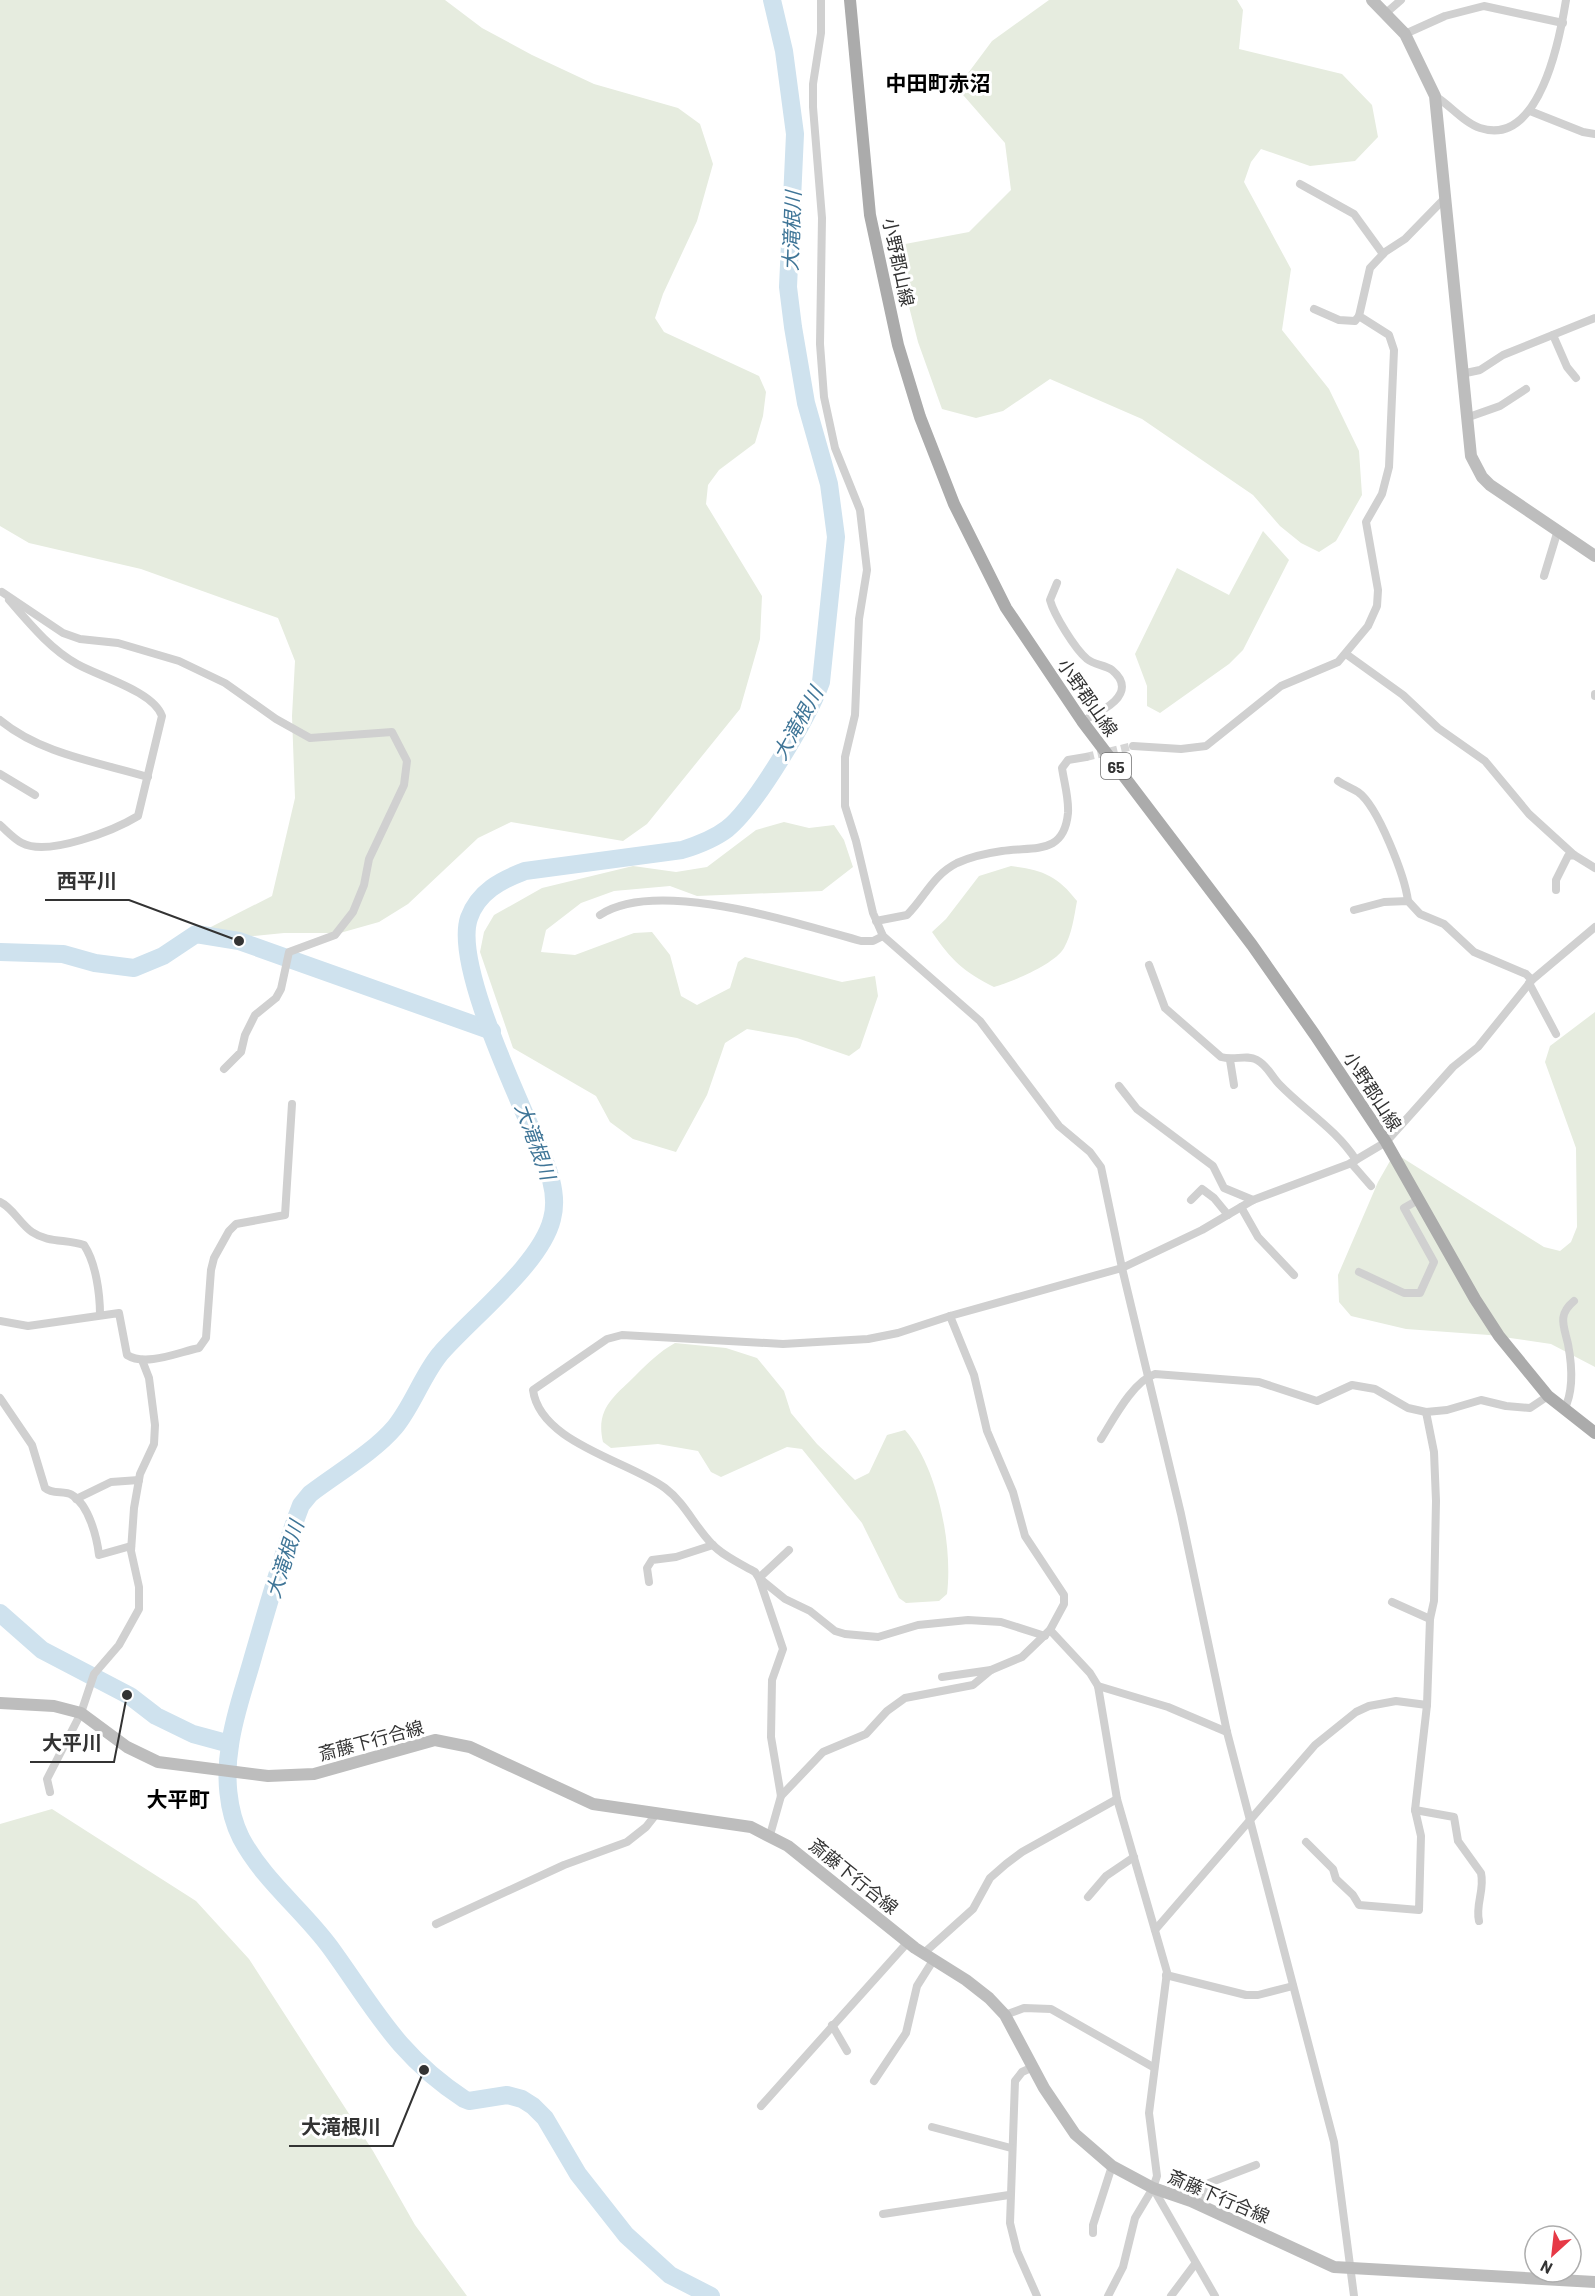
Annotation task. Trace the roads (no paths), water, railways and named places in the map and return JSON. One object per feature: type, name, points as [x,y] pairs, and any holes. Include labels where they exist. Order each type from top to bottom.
[{"type":"main road","name":"小野郡山線","points":[[850,0],[870,215],[898,345],[920,417],[954,504],[1006,608],[1082,721],[1252,945],[1386,1142],[1474,1299],[1499,1336],[1548,1396],[1595,1433]]},
{"type":"main road","points":[[1372,0],[1405,34],[1435,96],[1471,456],[1482,477],[1520,506],[1595,556]]},
{"type":"main road","name":"斎藤下行合線","points":[[0,1703],[54,1706],[81,1713],[120,1742],[149,1758],[200,1769],[263,1775],[314,1774],[423,1743],[444,1741],[470,1747],[593,1804],[730,1823],[770,1835],[788,1846],[908,1942],[966,1980],[1005,2015],[1053,2103],[1075,2134],[1112,2166],[1153,2188],[1198,2204],[1326,2265],[1351,2270],[1595,2282]]},
{"type":"street","points":[[822,0],[821,33],[813,84],[813,107],[822,218],[820,344],[824,397],[835,448],[860,510],[867,570],[859,619],[855,715],[845,758],[844,793],[876,921],[884,936],[980,1021],[1059,1126],[1089,1152],[1101,1167],[1147,1377],[1181,1514],[1227,1732],[1334,2142],[1354,2296]]},
{"type":"street","points":[[1386,13],[1401,0]]},
{"type":"street","points":[[1435,96],[1470,123],[1485,129],[1506,127],[1530,111],[1551,72],[1566,0]]},
{"type":"street","points":[[1405,34],[1444,16],[1484,6],[1563,23]]},
{"type":"street","points":[[1530,111],[1594,134]]},
{"type":"street","points":[[1300,183],[1354,214],[1383,254]]},
{"type":"street","points":[[1314,309],[1348,323],[1355,321],[1359,316],[1368,272],[1383,254],[1405,239],[1446,196]]},
{"type":"street","points":[[1133,746],[1181,749],[1206,746],[1281,686],[1338,662],[1368,626],[1377,606],[1378,590],[1366,522],[1385,486],[1392,447],[1394,345],[1384,330],[1359,316]]},
{"type":"street","points":[[1461,374],[1480,370],[1503,355],[1595,318]]},
{"type":"street","points":[[1553,335],[1568,367],[1576,378]]},
{"type":"street","points":[[1466,418],[1500,406],[1526,389]]},
{"type":"street","points":[[1544,576],[1558,530]]},
{"type":"street","points":[[1057,583],[1050,600],[1072,640],[1085,657],[1111,669],[1119,680],[1120,691],[1115,702],[1108,709],[1082,721]]},
{"type":"street","points":[[0,825],[24,844],[76,842],[121,826],[138,816],[160,735],[162,716],[159,707],[140,694],[61,654],[1,591]]},
{"type":"street","points":[[1,591],[63,633],[80,639],[118,643],[179,661],[225,683],[276,719],[310,738],[392,732],[407,761],[404,785],[369,859],[364,885],[353,912],[335,935],[289,952],[281,989],[276,998],[255,1015],[245,1035],[241,1052],[224,1069]]},
{"type":"street","points":[[1346,654],[1403,695],[1438,728],[1485,761],[1529,814],[1574,855],[1595,868]]},
{"type":"street","points":[[0,720],[16,734],[38,745],[148,777]]},
{"type":"street","points":[[876,921],[907,915],[927,887],[958,863],[1002,851],[1044,848],[1056,841],[1065,830],[1068,811],[1062,768],[1068,760],[1086,757]]},
{"type":"street","points":[[0,774],[35,795]]},
{"type":"street","points":[[1338,781],[1359,792],[1373,812],[1392,847],[1407,888],[1408,902],[1420,914],[1444,924],[1474,952],[1526,974],[1556,1034]]},
{"type":"street","points":[[1556,891],[1556,880],[1568,856],[1574,855]]},
{"type":"street","points":[[600,915],[631,901],[657,900],[722,907],[789,920],[861,941],[873,941],[884,936]]},
{"type":"street","points":[[1354,910],[1384,902],[1408,902]]},
{"type":"street","points":[[770,1835],[781,1796],[771,1737],[772,1680],[783,1649],[759,1578],[755,1572],[713,1545],[666,1489],[576,1443],[543,1414],[534,1399],[533,1390],[607,1339],[621,1335],[724,1342],[838,1342],[898,1333],[950,1316],[1122,1268],[1253,1200],[1353,1161],[1386,1142],[1453,1068],[1478,1047],[1530,981],[1594,930]]},
{"type":"street","points":[[1149,965],[1165,1008],[1221,1057],[1230,1060],[1249,1057],[1262,1063],[1303,1107],[1334,1130],[1371,1186]]},
{"type":"street","points":[[1230,1060],[1234,1085]]},
{"type":"street","points":[[1119,1086],[1137,1109],[1213,1166],[1224,1188],[1233,1194],[1253,1200]]},
{"type":"street","points":[[0,1321],[28,1326],[119,1313],[128,1355],[142,1360],[199,1348],[206,1338],[211,1270],[229,1231],[236,1224],[285,1215],[292,1104]]},
{"type":"street","points":[[1191,1200],[1202,1190],[1214,1198],[1228,1215]]},
{"type":"street","points":[[1359,1272],[1404,1293],[1420,1293],[1434,1262],[1404,1208],[1418,1200]]},
{"type":"street","points":[[0,1202],[24,1226],[41,1237],[84,1245],[94,1276],[99,1315]]},
{"type":"street","points":[[1240,1207],[1258,1237],[1294,1275]]},
{"type":"street","points":[[1564,1410],[1570,1398],[1571,1383],[1568,1343],[1562,1327],[1563,1314],[1574,1301]]},
{"type":"street","points":[[942,1677],[991,1670],[1022,1657],[1047,1633],[1064,1604],[1064,1595],[1025,1536],[1013,1492],[987,1431],[974,1375],[950,1316]]},
{"type":"street","points":[[50,1792],[47,1779],[81,1713],[94,1674],[119,1645],[139,1609],[139,1587],[132,1546],[139,1479],[154,1444],[155,1425],[150,1378],[142,1360]]},
{"type":"street","points":[[1101,1439],[1124,1403],[1147,1377],[1168,1374],[1259,1382],[1317,1401],[1352,1385],[1375,1389],[1408,1408],[1426,1412],[1447,1410],[1481,1400],[1506,1407],[1530,1408],[1548,1396]]},
{"type":"street","points":[[0,1398],[32,1445],[45,1488],[52,1492],[72,1495],[76,1499],[98,1541],[99,1555],[132,1546]]},
{"type":"street","points":[[1306,1842],[1333,1869],[1336,1879],[1353,1895],[1359,1905],[1419,1910],[1421,1836],[1415,1810],[1427,1705],[1430,1619],[1434,1601],[1436,1501],[1434,1452],[1426,1412]]},
{"type":"street","points":[[76,1499],[111,1482],[139,1479]]},
{"type":"street","points":[[649,1582],[647,1568],[652,1560],[676,1557],[713,1545]]},
{"type":"street","points":[[759,1578],[789,1551]]},
{"type":"street","points":[[759,1578],[785,1599],[810,1611],[835,1631],[845,1634],[878,1636],[918,1625],[968,1620],[1001,1622],[1047,1633],[1090,1673],[1098,1686],[1117,1799],[1166,1975],[1149,2113],[1157,2176],[1153,2188],[1135,2218],[1123,2267],[1108,2296]]},
{"type":"street","points":[[1392,1602],[1430,1619]]},
{"type":"street","points":[[781,1796],[823,1752],[866,1734],[887,1711],[905,1698],[973,1685],[991,1670]]},
{"type":"street","points":[[1098,1686],[1168,1707],[1227,1732]]},
{"type":"street","points":[[1155,1930],[1315,1745],[1356,1712],[1383,1702],[1396,1701],[1427,1705]]},
{"type":"street","points":[[874,2081],[906,2033],[917,1986],[929,1956],[973,1909],[990,1878],[1022,1852],[1117,1799]]},
{"type":"street","points":[[1415,1810],[1454,1817],[1458,1841],[1481,1873],[1482,1880],[1476,1910],[1479,1921]]},
{"type":"street","points":[[436,1924],[564,1865],[627,1842],[646,1827],[657,1814]]},
{"type":"street","points":[[1088,1897],[1106,1875],[1134,1857]]},
{"type":"street","points":[[761,2106],[908,1942]]},
{"type":"street","points":[[1166,1975],[1246,1995],[1258,1995],[1293,1986]]},
{"type":"street","points":[[1005,2015],[1024,2008],[1051,2009],[1074,2019],[1153,2067]]},
{"type":"street","points":[[832,2025],[847,2051]]},
{"type":"street","points":[[1034,2067],[1022,2072],[1015,2080],[1009,2195],[1012,2236],[1037,2296]]},
{"type":"street","points":[[932,2127],[1011,2148]]},
{"type":"street","points":[[1198,2204],[1209,2183],[1256,2165]]},
{"type":"street","points":[[1093,2233],[1093,2225],[1112,2166]]},
{"type":"street","points":[[1153,2188],[1215,2296]]},
{"type":"street","points":[[883,2214],[1009,2195]]},
{"type":"street","points":[[1171,2296],[1195,2264]]},
{"type":"waterway","name":"大滝根川","points":[[711,2296],[670,2275],[626,2235],[578,2174],[545,2118],[533,2106],[522,2099],[507,2095],[469,2101],[464,2099],[441,2082],[404,2048],[319,1933],[250,1853],[236,1827],[230,1804],[228,1756],[237,1712],[301,1505],[310,1494],[366,1454],[395,1427],[440,1354],[520,1272],[545,1236],[552,1219],[554,1197],[550,1175],[500,1057],[470,964],[467,938],[469,918],[473,909],[491,888],[525,871],[682,850],[722,833],[739,818],[766,782],[793,738],[821,682],[836,537],[829,484],[806,403],[788,287],[795,134],[784,51],[772,0]]},
{"type":"waterway","points":[[0,952],[63,954],[95,963],[134,968],[163,956],[196,934],[239,941],[492,1031]]},
{"type":"waterway","points":[[0,1613],[42,1650],[130,1696],[156,1716],[193,1734],[230,1744]]},
{"type":"tunnel","points":[[1086,757],[1133,746]]},
{"type":"place","name":"西平川","points":[[239,941]]},
{"type":"place","name":"大平川","points":[[127,1695]]},
{"type":"place","name":"大滝根川","points":[[424,2070]]},
{"type":"district","name":"中田町赤沼","points":[[938,82]]},
{"type":"district","name":"大平町","points":[[178,1798]]}]
